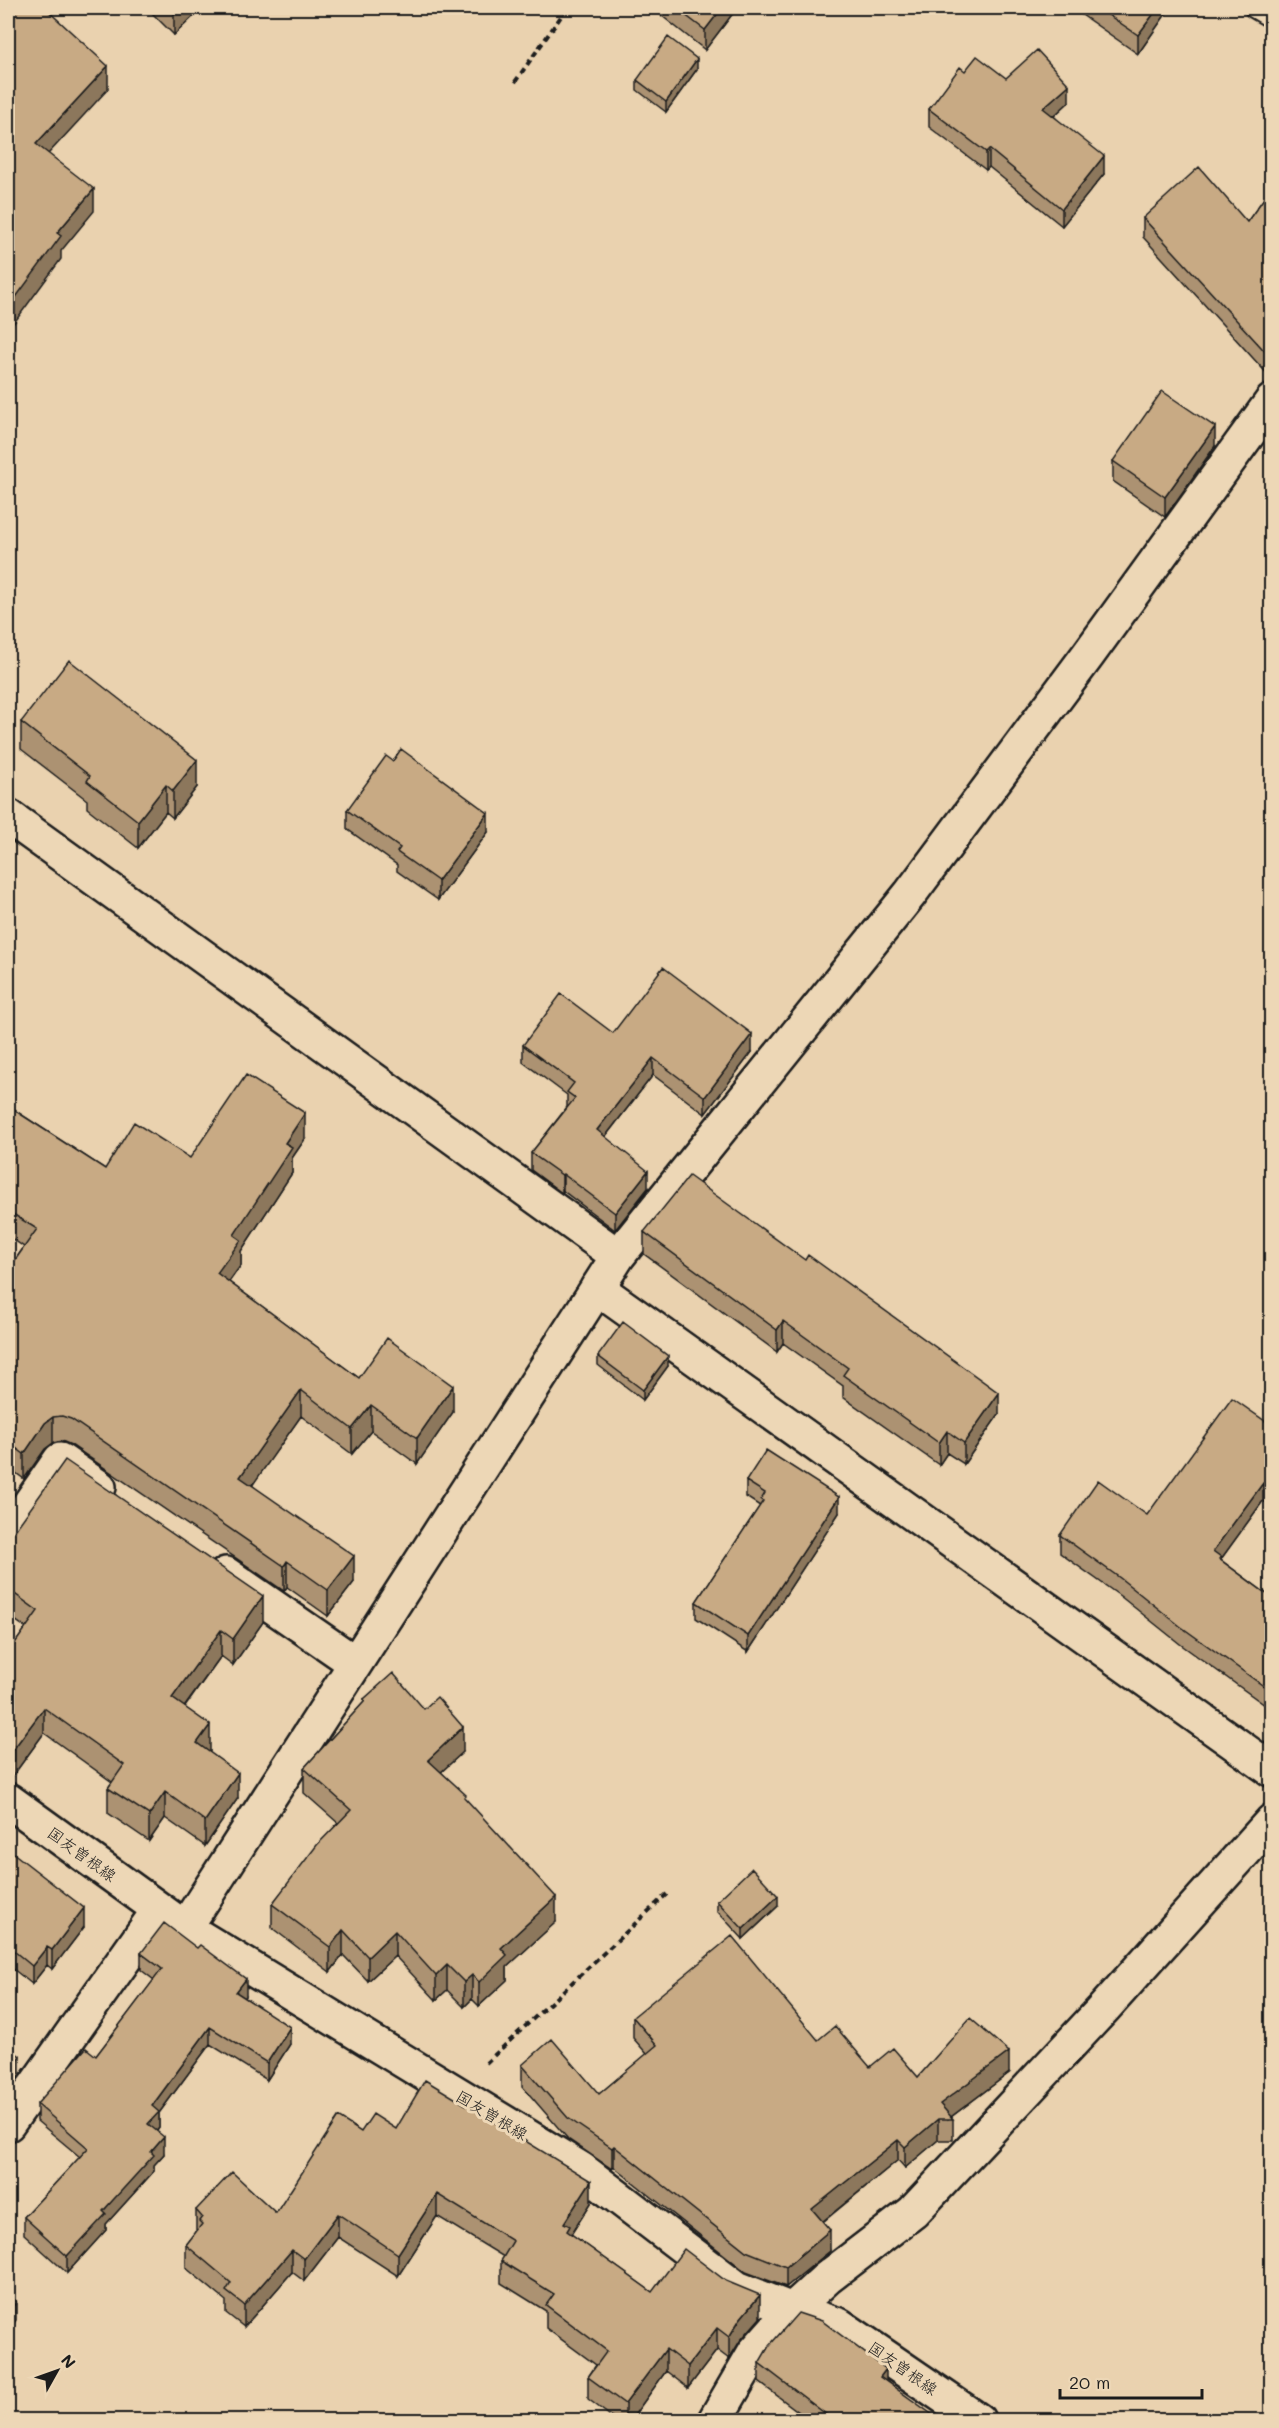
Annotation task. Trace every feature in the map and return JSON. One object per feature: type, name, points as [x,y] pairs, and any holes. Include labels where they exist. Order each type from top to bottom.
[{"type":"street","points":[[8,2124],[172,1919],[355,1664],[618,1256],[910,894],[1088,655],[1272,400]]},
{"type":"street","points":[[8,816],[618,1256]]},
{"type":"street","points":[[597,1288],[1272,1770]]},
{"type":"street","points":[[8,1535],[60,1460],[119,1501]]},
{"type":"street","points":[[198,1555],[355,1664]]},
{"type":"street","name":"国友曽根線","points":[[8,1800],[172,1919],[581,2169],[737,2288],[792,2310],[839,2325],[978,2421]]},
{"type":"street","points":[[715,2421],[754,2353],[792,2310],[827,2278],[913,2212],[1105,2007],[1272,1821]]},
{"type":"lane","points":[[1255,8],[1272,18]]},
{"type":"path","points":[[514,82],[567,8]]},
{"type":"path","points":[[455,2092],[669,1892]]},
{"type":"building","points":[[19,8],[45,8],[108,66],[36,144],[94,189],[57,233],[61,236],[8,308],[8,20]]},
{"type":"building","points":[[169,8],[180,8],[174,13]]},
{"type":"building","points":[[676,8],[722,8],[705,30]]},
{"type":"building","points":[[1098,8],[1158,8],[1138,35]]},
{"type":"building","points":[[668,37],[697,59],[666,102],[637,80]]},
{"type":"building","points":[[1037,50],[1069,85],[1043,108],[1104,156],[1062,209],[989,149],[986,152],[929,109],[960,67],[965,71],[977,56],[1006,78]]},
{"type":"building","points":[[1199,167],[1247,222],[1272,187],[1272,254],[1269,257],[1272,260],[1272,359],[1143,218]]},
{"type":"building","points":[[1162,391],[1215,427],[1165,497],[1113,461]]},
{"type":"building","points":[[69,660],[197,760],[173,791],[166,785],[138,821],[87,781],[90,776],[21,722]]},
{"type":"building","points":[[401,749],[488,813],[438,881],[397,852],[400,848],[347,810],[386,756],[393,761]]},
{"type":"building","points":[[663,967],[752,1034],[705,1097],[653,1058],[597,1130],[648,1171],[615,1213],[531,1153],[575,1098],[567,1092],[574,1083],[523,1045],[561,994],[613,1033]]},
{"type":"building","points":[[246,1075],[305,1113],[285,1143],[292,1147],[234,1235],[241,1240],[217,1273],[359,1378],[387,1338],[453,1386],[417,1438],[371,1405],[352,1429],[301,1390],[240,1477],[354,1556],[328,1590],[287,1561],[284,1566],[71,1419],[62,1416],[53,1417],[45,1423],[24,1454],[8,1442],[8,1270],[37,1229],[8,1211],[11,1199],[8,1197],[8,1106],[105,1169],[134,1122],[190,1158]]},
{"type":"building","points":[[689,1176],[805,1260],[808,1255],[999,1393],[964,1443],[947,1431],[939,1443],[843,1375],[848,1368],[783,1321],[777,1330],[644,1232]]},
{"type":"building","points":[[623,1322],[668,1356],[643,1390],[598,1356]]},
{"type":"building","points":[[1232,1398],[1272,1426],[1272,1489],[1263,1483],[1213,1551],[1221,1557],[1219,1559],[1272,1598],[1272,1692],[1060,1535],[1098,1480],[1147,1515]]},
{"type":"building","points":[[766,1450],[839,1497],[748,1636],[696,1602],[763,1501],[761,1500],[765,1493],[746,1481]]},
{"type":"building","points":[[65,1460],[263,1596],[233,1639],[221,1630],[172,1698],[210,1725],[197,1743],[238,1773],[205,1821],[165,1792],[149,1815],[108,1788],[124,1765],[44,1708],[12,1751],[8,1748],[8,1653],[38,1611],[8,1589],[8,1540]]},
{"type":"building","points":[[393,1673],[424,1709],[437,1697],[463,1727],[428,1760],[466,1795],[464,1797],[556,1897],[501,1948],[507,1955],[479,1982],[472,1975],[464,1982],[447,1965],[436,1976],[395,1931],[368,1957],[343,1930],[330,1947],[272,1904],[317,1845],[351,1810],[304,1768],[365,1701],[364,1699]]},
{"type":"building","points":[[8,1849],[84,1908],[52,1950],[47,1947],[32,1966],[8,1946]]},
{"type":"building","points":[[752,1868],[778,1896],[743,1929],[717,1901]]},
{"type":"building","points":[[164,1923],[197,1948],[200,1945],[246,1979],[236,1992],[290,2027],[267,2063],[210,2027],[152,2106],[159,2112],[148,2124],[164,2137],[151,2152],[154,2155],[103,2211],[106,2214],[67,2256],[24,2217],[88,2148],[37,2104],[86,2048],[96,2056],[162,1969],[141,1953]]},
{"type":"building","points":[[732,1936],[818,2040],[835,2026],[870,2067],[893,2048],[918,2077],[970,2018],[1009,2052],[940,2104],[953,2119],[938,2119],[905,2147],[898,2140],[812,2209],[830,2230],[786,2267],[746,2251],[614,2146],[612,2148],[568,2118],[522,2065],[552,2039],[599,2094],[657,2045],[633,2017]]},
{"type":"building","points":[[8,2047],[20,2056],[8,2073]]},
{"type":"building","points":[[425,2080],[591,2181],[564,2223],[570,2226],[567,2231],[652,2292],[684,2249],[726,2281],[760,2295],[740,2319],[729,2337],[717,2328],[688,2366],[666,2349],[625,2404],[588,2377],[607,2351],[546,2305],[554,2294],[501,2261],[513,2241],[437,2194],[398,2254],[338,2214],[304,2259],[292,2250],[244,2305],[226,2291],[231,2283],[186,2245],[202,2224],[199,2221],[202,2217],[196,2210],[232,2172],[276,2213],[338,2117],[361,2132],[373,2114],[396,2129]]},
{"type":"building","points":[[8,2295],[16,2302],[8,2313]]},
{"type":"building","points":[[798,2313],[822,2321],[886,2369],[880,2377],[937,2418],[936,2421],[835,2421],[759,2363],[769,2346]]}]
